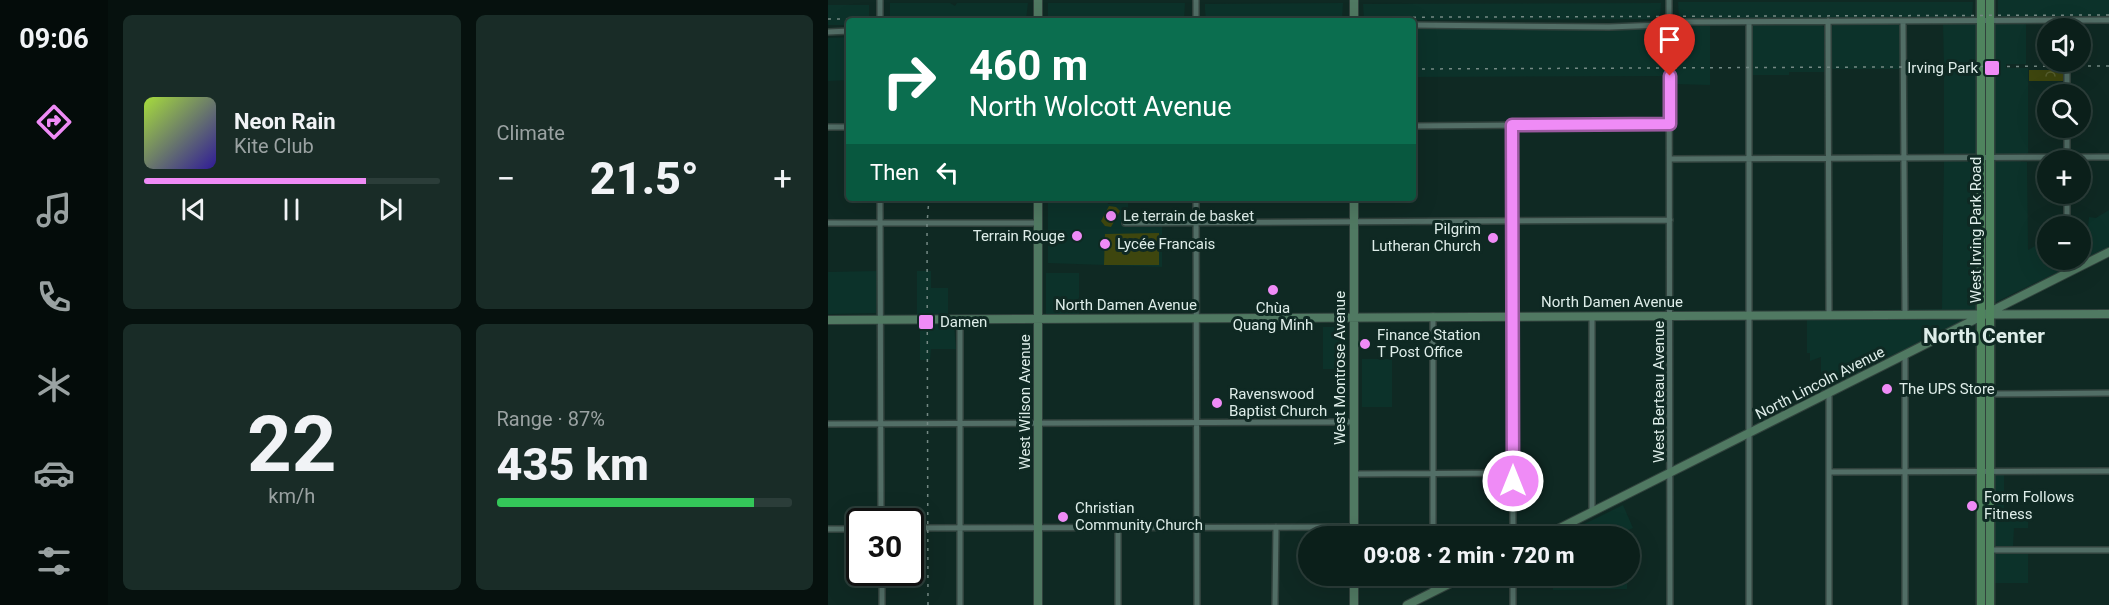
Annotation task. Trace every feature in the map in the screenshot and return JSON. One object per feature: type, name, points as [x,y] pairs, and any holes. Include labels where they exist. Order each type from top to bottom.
[{"type":"main road","points":[[1038,0],[1038,18]]},
{"type":"main road","points":[[1354,0],[1354,18]]},
{"type":"main road","name":"West Irving Park Road","points":[[1981,0],[1985,21],[1986,472],[1990,605]]},
{"type":"main road","name":"West Irving Park Road","points":[[1985,21],[1990,0]]},
{"type":"main road","name":"West Wilson Avenue","points":[[1038,201],[1038,605]]},
{"type":"main road","name":"West Montrose Avenue","points":[[1354,201],[1354,526]]},
{"type":"main road","name":"North Lincoln Avenue","points":[[1564,526],[2109,252]]},
{"type":"main road","name":"West Irving Park Road","points":[[1982,605],[1990,394],[1987,314]]},
{"type":"main road","name":"North Damen Avenue","points":[[828,320],[2109,314]]},
{"type":"main road","points":[[1354,586],[1354,605]]},
{"type":"main road","points":[[1407,605],[1445,586]]},
{"type":"street","points":[[880,0],[880,18]]},
{"type":"street","points":[[1196,0],[1196,18]]},
{"type":"street","name":"West Berteau Avenue","points":[[1670,0],[1670,605]]},
{"type":"street","points":[[1416,25],[1609,27],[1670,23],[1828,21],[1985,21],[2067,24],[2109,20]]},
{"type":"street","points":[[1828,21],[1829,315]]},
{"type":"street","points":[[1903,21],[1905,314]]},
{"type":"street","points":[[1749,22],[1749,605]]},
{"type":"street","points":[[828,32],[846,32]]},
{"type":"street","points":[[1416,126],[1670,124]]},
{"type":"street","points":[[1512,125],[1513,526]]},
{"type":"street","points":[[828,127],[846,127]]},
{"type":"street","points":[[2091,158],[2109,157]]},
{"type":"street","points":[[1670,159],[2037,158]]},
{"type":"street","points":[[880,201],[881,508]]},
{"type":"street","points":[[1196,201],[1197,605]]},
{"type":"street","points":[[1125,223],[1670,220]]},
{"type":"street","points":[[828,223],[1038,223]]},
{"type":"street","points":[[1433,316],[1433,526]]},
{"type":"street","points":[[1592,316],[1592,512]]},
{"type":"street","points":[[960,319],[960,605]]},
{"type":"street","points":[[1905,355],[1905,605]]},
{"type":"street","points":[[1829,393],[1829,605]]},
{"type":"street","points":[[1990,394],[2109,393]]},
{"type":"street","points":[[828,424],[1354,422]]},
{"type":"street","points":[[1829,472],[2109,471]]},
{"type":"street","points":[[1354,474],[1513,473]]},
{"type":"street","points":[[1118,527],[1118,605]]},
{"type":"street","points":[[1275,605],[1276,527]]},
{"type":"street","points":[[924,528],[1298,527]]},
{"type":"street","points":[[828,529],[846,528]]},
{"type":"street","points":[[1990,550],[2109,549]]},
{"type":"street","points":[[882,586],[882,605]]},
{"type":"street","points":[[1433,586],[1433,592]]},
{"type":"street","points":[[1513,586],[1513,605]]},
{"type":"shaded area","points":[[1998,0],[2109,0],[2109,18],[1998,18]]},
{"type":"shaded area","points":[[1678,2],[1973,2],[1972,18],[1679,19]]},
{"type":"shaded area","points":[[890,3],[950,3],[955,6],[957,3],[1028,3],[1026,18],[890,18]]},
{"type":"shaded area","points":[[1048,3],[1185,3],[1184,18],[1048,18]]},
{"type":"shaded area","points":[[1343,3],[1342,18],[1206,18],[1205,4]]},
{"type":"shaded area","points":[[1661,3],[1660,19],[1416,20],[1416,18],[1364,18],[1363,4]]},
{"type":"shaded area","points":[[828,5],[869,5],[869,18],[846,18],[846,25],[828,25]]},
{"type":"shaded area","points":[[1943,23],[1976,23],[1976,155],[1944,154],[1944,72],[1914,72],[1914,66],[1944,66]]},
{"type":"shaded area","points":[[1995,23],[2026,23],[2026,64],[2006,64],[2006,68],[2028,68],[2028,154],[1997,155],[1994,153]]},
{"type":"shaded area","points":[[1710,24],[1710,85],[1674,84],[1674,26]]},
{"type":"shaded area","points":[[1820,24],[1824,27],[1824,72],[1752,75],[1753,25]]},
{"type":"shaded area","points":[[1835,24],[1900,24],[1900,69],[1831,69],[1831,27]]},
{"type":"shaded area","points":[[1662,26],[1666,76],[1416,77],[1416,27],[1625,29]]},
{"type":"shaded area","points":[[846,37],[846,80],[828,81],[828,38]]},
{"type":"shaded area","points":[[1975,160],[1978,165],[1977,309],[1958,324],[1821,393],[1821,357],[1810,361],[1810,353],[1807,353],[1807,311],[1942,309],[1944,161]]},
{"type":"shaded area","points":[[2002,160],[2027,162],[2028,250],[2037,245],[2037,270],[2062,270],[1994,303],[1993,163]]},
{"type":"shaded area","name":"Lycée Francais","points":[[1048,201],[1128,203],[1128,225],[1162,225],[1162,267],[1048,263]]},
{"type":"shaded area","points":[[2109,210],[2109,247],[2091,256],[2091,217],[2096,218]]},
{"type":"shaded area","points":[[877,271],[876,313],[828,314],[828,272]]},
{"type":"shaded area","points":[[917,271],[931,271],[931,288],[948,288],[948,314],[917,315]]},
{"type":"shaded area","points":[[1046,273],[1079,273],[1079,314],[1046,314]]},
{"type":"shaded area","points":[[920,325],[954,325],[956,349],[931,349],[930,360],[920,360]]},
{"type":"shaded area","points":[[1323,327],[1346,327],[1345,369],[1323,369]]},
{"type":"shaded area","points":[[1362,359],[1392,359],[1392,407],[1362,407]]},
{"type":"shaded area","points":[[1995,475],[2004,475],[2004,513],[2028,513],[2028,528],[2014,528],[2013,546],[1995,546]]},
{"type":"shaded area","points":[[1623,505],[1632,526],[1580,526]]},
{"type":"shaded area","points":[[2028,553],[2028,583],[1995,583],[1995,554]]},
{"type":"shaded area","points":[[1553,586],[1627,586],[1627,589],[1553,590]]},
{"type":"green space","points":[[2029,70],[2063,72],[2063,81],[2029,81]]},
{"type":"green space","name":"Le terrain de basket","points":[[1109,206],[1116,207],[1120,211],[1111,227],[1105,226],[1101,221]]},
{"type":"green space","points":[[1159,233],[1159,265],[1104,265],[1105,234]]},
{"type":"railway","points":[[1148,18],[2109,15]]},
{"type":"railway","points":[[828,19],[846,19]]},
{"type":"railway","points":[[1416,69],[2109,66]]},
{"type":"railway","points":[[928,605],[929,201]]},
{"type":"place","name":"Irving Park","points":[[1992,68]]},
{"type":"place","name":"Le terrain de basket","points":[[1111,216]]},
{"type":"place","name":"Terrain Rouge","points":[[1077,236]]},
{"type":"place","name":"Pilgrim Lutheran Church","points":[[1493,238]]},
{"type":"place","name":"Lycée Francais","points":[[1105,244]]},
{"type":"place","name":"Chùa Quang Minh","points":[[1273,290]]},
{"type":"place","name":"Damen","points":[[926,322]]},
{"type":"place","name":"Finance Station T Post Office","points":[[1365,344]]},
{"type":"place","name":"The UPS Store","points":[[1887,389]]},
{"type":"place","name":"Ravenswood Baptist Church","points":[[1217,403]]},
{"type":"place","name":"Form Follows Fitness","points":[[1972,506]]},
{"type":"place","name":"Christian Community Church","points":[[1063,517]]},
{"type":"district","name":"North Center","points":[[1984,336]]},
{"type":"route","points":[[1513,481],[1512,125],[1670,124],[1670,76]]}]
